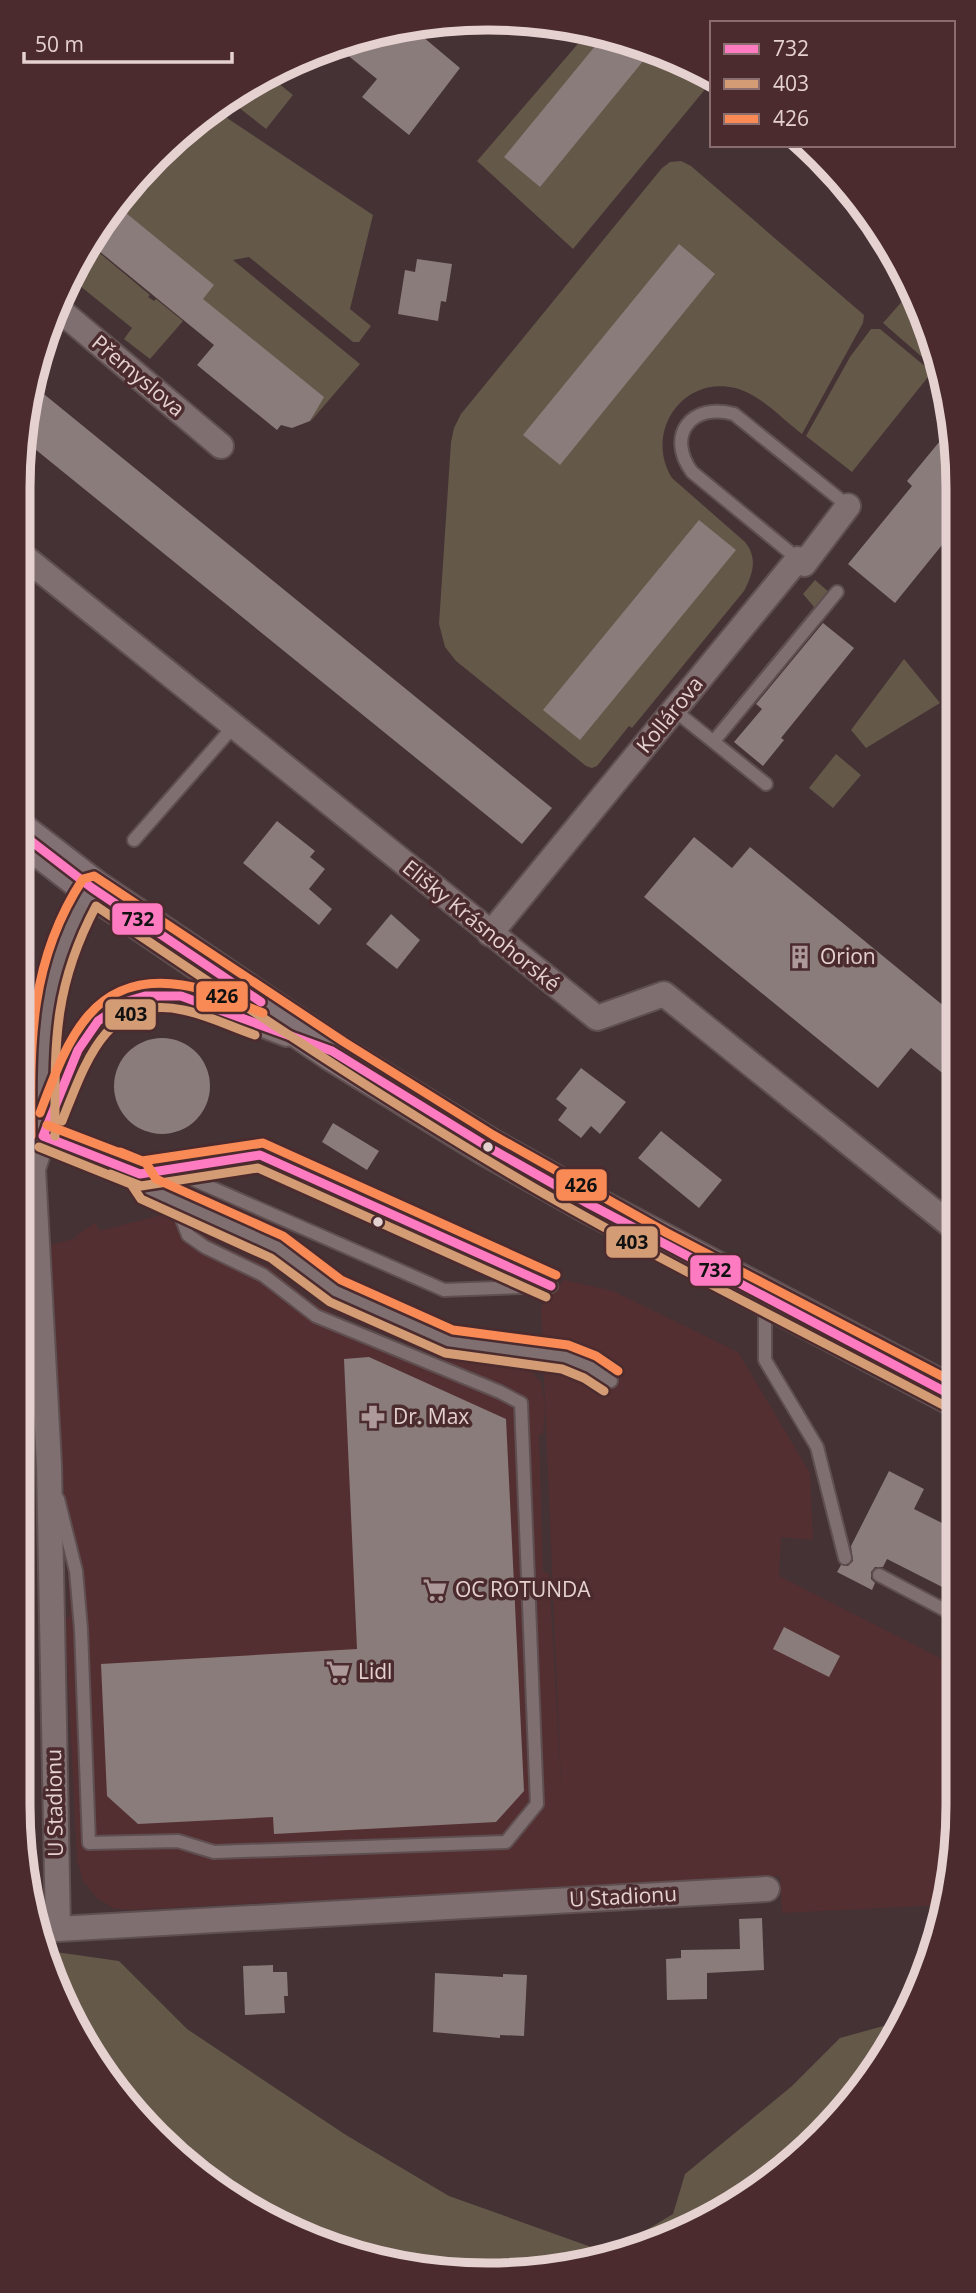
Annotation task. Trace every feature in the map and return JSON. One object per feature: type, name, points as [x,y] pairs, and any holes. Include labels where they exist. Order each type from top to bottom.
[{"type":"main road","points":[[30,840],[92,888],[332,1051],[488,1147],[589,1204],[946,1392]]},
{"type":"street","name":"Přemyslova","points":[[65,314],[221,446]]},
{"type":"street","name":"Kollárova","points":[[491,934],[798,559],[804,564],[848,506]]},
{"type":"street","name":"Elišky Krásnohorské","points":[[30,562],[597,1018],[664,994],[946,1221]]},
{"type":"street","name":"U Stadionu","points":[[43,1136],[44,1029],[50,989],[65,943],[92,888]]},
{"type":"street","name":"U Stadionu","points":[[332,1051],[181,996],[145,996],[112,1009],[86,1035],[43,1136],[33,1169],[49,1465],[48,1928],[766,1889]]},
{"type":"street","name":"U Stadionu","points":[[30,1043],[43,1136]]},
{"type":"lane","points":[[798,559],[692,472],[684,461],[680,447],[682,434],[689,421],[709,411],[721,410],[734,414],[848,506]]},
{"type":"lane","points":[[713,741],[837,592]]},
{"type":"lane","points":[[674,710],[766,784]]},
{"type":"lane","points":[[134,840],[233,727]]},
{"type":"lane","points":[[30,1136],[43,1136],[140,1174],[169,1169],[260,1155],[551,1286],[444,1290],[169,1169]]},
{"type":"lane","points":[[140,1174],[147,1188],[277,1247],[335,1291],[450,1342],[565,1357],[590,1367],[611,1381]]},
{"type":"lane","points":[[49,1465],[76,1571],[81,1629],[89,1843],[178,1841],[214,1852],[506,1842],[537,1804],[522,1403],[316,1316],[262,1275],[205,1247],[188,1235],[175,1201]]},
{"type":"lane","points":[[765,1297],[765,1360],[817,1447],[845,1558]]},
{"type":"lane","points":[[879,1575],[946,1611]]},
{"type":"shaded area","points":[[581,40],[635,54],[708,86],[573,249],[477,161]]},
{"type":"shaded area","points":[[276,82],[293,95],[266,129],[236,105]]},
{"type":"shaded area","points":[[222,115],[373,215],[350,309],[371,326],[359,342],[353,342],[249,257],[233,260],[360,364],[310,422],[322,396],[226,330],[121,214],[164,164]]},
{"type":"shaded area","points":[[681,161],[691,166],[864,315],[863,323],[802,434],[762,401],[735,388],[716,386],[699,390],[684,399],[673,411],[666,426],[663,443],[664,461],[672,478],[745,542],[752,554],[752,572],[744,591],[632,728],[629,726],[597,766],[592,768],[586,766],[456,661],[445,647],[439,624],[451,442],[461,414],[662,168],[670,162]]},
{"type":"shaded area","points":[[96,250],[150,295],[148,297],[154,301],[156,299],[183,321],[150,359],[124,339],[132,328],[78,284]]},
{"type":"shaded area","points":[[905,298],[929,363],[883,323]]},
{"type":"shaded area","points":[[871,329],[880,329],[932,372],[852,472],[806,436],[850,357]]},
{"type":"shaded area","points":[[815,580],[830,593],[711,738],[690,719],[695,718],[711,732],[814,607],[803,594]]},
{"type":"shaded area","points":[[904,659],[940,703],[866,748],[851,730]]},
{"type":"shaded area","points":[[836,754],[861,775],[833,808],[809,788]]},
{"type":"shaded area","points":[[165,1214],[199,1230],[218,1244],[269,1267],[311,1301],[343,1319],[443,1360],[453,1361],[454,1354],[504,1360],[528,1369],[541,1382],[545,1406],[543,1434],[539,1434],[543,1572],[549,1573],[562,1804],[541,1307],[564,1280],[613,1291],[738,1352],[810,1473],[813,1540],[781,1537],[779,1576],[946,1661],[945,1835],[935,1905],[782,1913],[780,1876],[128,1910],[113,1908],[97,1898],[83,1881],[77,1861],[65,1618],[70,1617],[51,1245],[77,1238],[75,1236],[95,1223],[100,1231]]},
{"type":"shaded area","points":[[54,1952],[119,1961],[187,2029],[346,2135],[449,2196],[599,2250],[518,2262],[428,2259],[369,2248],[341,2239],[259,2202],[209,2169],[186,2150],[124,2084],[77,2008]]},
{"type":"shaded area","points":[[890,2024],[852,2084],[790,2150],[767,2169],[717,2202],[691,2216],[627,2242],[673,2214],[685,2174],[792,2086],[840,2038]]},
{"type":"building","points":[[421,35],[460,68],[409,135],[362,97],[377,79],[345,53],[369,45]]},
{"type":"building","points":[[598,43],[646,58],[540,187],[504,157]]},
{"type":"building","points":[[123,210],[214,285],[203,299],[324,397],[310,421],[292,428],[281,425],[277,430],[197,365],[214,345],[97,249]]},
{"type":"building","points":[[679,244],[715,274],[560,465],[523,435]]},
{"type":"building","points":[[417,259],[452,264],[446,302],[441,301],[438,321],[398,314],[405,270],[415,272]]},
{"type":"building","points":[[41,391],[552,808],[522,844],[32,447]]},
{"type":"building","points":[[943,437],[946,540],[895,603],[848,564],[912,486],[907,481]]},
{"type":"building","points":[[699,520],[736,550],[580,740],[543,710]]},
{"type":"building","points":[[823,623],[854,648],[781,738],[784,740],[763,766],[734,742],[762,709],[756,704]]},
{"type":"building","points":[[277,821],[315,851],[310,857],[325,869],[309,889],[332,909],[319,925],[243,863]]},
{"type":"building","name":"Orion","points":[[694,837],[732,868],[750,847],[946,1008],[946,1076],[911,1048],[878,1088],[644,897]]},
{"type":"building","points":[[391,914],[420,940],[397,969],[366,944]]},
{"type":"building","points":[[162,1038],[180,1042],[196,1052],[206,1068],[210,1086],[206,1104],[196,1120],[180,1130],[162,1134],[144,1130],[128,1120],[118,1104],[114,1086],[118,1068],[128,1052],[144,1042]]},
{"type":"building","points":[[581,1068],[626,1102],[600,1134],[591,1126],[581,1138],[558,1120],[567,1108],[556,1099]]},
{"type":"building","points":[[333,1123],[379,1151],[367,1170],[322,1142]]},
{"type":"building","points":[[661,1131],[722,1180],[699,1208],[638,1158]]},
{"type":"building","name":"OC ROTUNDA","points":[[369,1357],[506,1419],[524,1791],[496,1822],[274,1834],[273,1817],[138,1824],[107,1796],[101,1664],[357,1649],[344,1359]]},
{"type":"building","points":[[889,1471],[924,1489],[914,1509],[946,1525],[946,1589],[887,1559],[883,1567],[875,1567],[871,1572],[871,1579],[875,1583],[872,1590],[837,1572],[841,1565],[848,1566],[853,1561],[851,1546]]},
{"type":"building","points":[[784,1627],[840,1656],[829,1677],[773,1649]]},
{"type":"building","points":[[762,1918],[764,1970],[707,1973],[707,1999],[667,2000],[666,1959],[681,1958],[681,1950],[740,1949],[739,1919]]},
{"type":"building","points":[[273,1965],[273,1972],[287,1972],[288,1996],[284,1996],[285,2013],[245,2015],[243,1966]]},
{"type":"building","points":[[435,1973],[503,1977],[503,1974],[527,1975],[524,2036],[500,2035],[500,2038],[433,2032]]},
{"type":"transit line","name":"732","points":[[30,840],[92,888],[261,1002]]},
{"type":"transit line","name":"426","points":[[31,1136],[33,1035],[43,972],[65,910],[83,879],[94,876],[344,1042],[493,1135],[667,1233],[946,1378]]},
{"type":"transit line","name":"403","points":[[55,1136],[55,1073],[59,1018],[71,964],[96,906],[369,1087],[536,1189],[691,1274],[946,1406]]},
{"type":"transit line","name":"426","points":[[40,1113],[61,1061],[87,1017],[104,1001],[125,989],[151,984],[182,985],[213,993],[263,1013]]},
{"type":"transit line","name":"732","points":[[551,1286],[260,1155],[140,1174],[43,1136],[78,1050],[98,1021],[128,1001],[145,996],[181,996],[332,1051],[488,1147],[589,1204],[946,1392]]},
{"type":"transit line","name":"403","points":[[62,1121],[90,1056],[102,1038],[117,1023],[135,1012],[157,1008],[183,1010],[255,1035]]},
{"type":"transit line","name":"426","points":[[47,1125],[146,1163],[156,1179],[283,1236],[341,1280],[453,1330],[568,1345],[596,1356],[618,1371]]},
{"type":"transit line","name":"426","points":[[120,1152],[142,1161],[263,1143],[556,1275]]},
{"type":"transit line","name":"403","points":[[39,1147],[131,1184],[141,1199],[271,1258],[330,1302],[445,1353],[562,1369],[584,1378],[604,1391]]},
{"type":"transit line","name":"403","points":[[110,1174],[141,1186],[258,1168],[546,1297]]},
{"type":"place","name":"Orion","points":[[800,957]]},
{"type":"place","name":"Dr. Max","points":[[373,1417]]},
{"type":"place","name":"OC ROTUNDA","points":[[435,1590]]},
{"type":"place","name":"Lidl","points":[[338,1672]]}]
